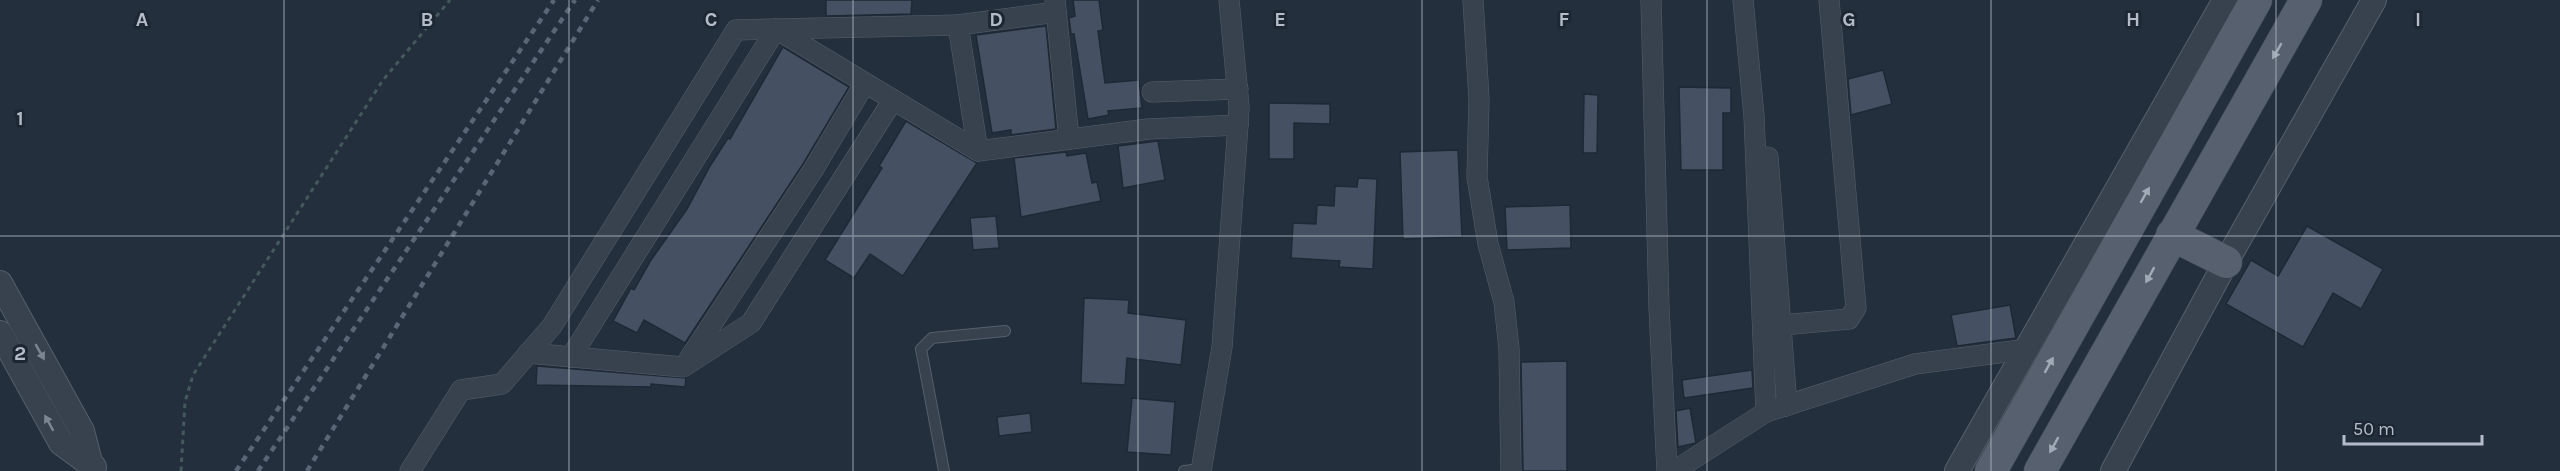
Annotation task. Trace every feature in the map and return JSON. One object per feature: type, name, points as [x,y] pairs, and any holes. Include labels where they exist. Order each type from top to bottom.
[{"type":"main road","points":[[1991,471],[2256,0]]},
{"type":"main road","points":[[2040,471],[2306,0]]},
{"type":"main road","points":[[2172,235],[2226,262]]},
{"type":"street","points":[[1195,470],[1222,347],[1238,125],[1238,88],[1229,0]]},
{"type":"street","points":[[1473,0],[1479,99],[1477,177],[1488,244],[1504,302],[1509,349],[1511,471]]},
{"type":"street","points":[[1651,0],[1659,308],[1667,471]]},
{"type":"street","points":[[1743,0],[1754,116],[1766,412]]},
{"type":"street","points":[[1756,0],[1787,406]]},
{"type":"street","points":[[1782,325],[1849,319],[1856,308],[1828,0]]},
{"type":"street","points":[[1957,471],[2225,0]]},
{"type":"street","points":[[2113,471],[2226,262],[2374,0]]},
{"type":"street","points":[[410,471],[461,390],[502,384],[552,326],[736,30],[958,25],[1055,6],[1070,139]]},
{"type":"street","points":[[958,25],[978,152]]},
{"type":"street","points":[[776,29],[978,152],[1148,129],[1238,125]]},
{"type":"street","points":[[571,357],[776,29]]},
{"type":"street","points":[[683,367],[813,170],[865,83]]},
{"type":"street","points":[[1152,92],[1238,88]]},
{"type":"street","points":[[528,353],[683,367],[751,323],[893,100]]},
{"type":"street","points":[[0,283],[82,431],[94,466]]},
{"type":"street","points":[[0,333],[61,443],[94,466]]},
{"type":"street","points":[[1674,471],[1766,412],[1915,364],[2028,349]]},
{"type":"lane","points":[[944,471],[921,349],[932,338],[1005,331]]},
{"type":"path","points":[[181,471],[185,402],[194,375],[383,80],[450,0]]},
{"type":"building","points":[[826,0],[912,0],[911,14],[826,16]]},
{"type":"building","points":[[1073,0],[1099,0],[1103,30],[1098,31],[1105,83],[1139,80],[1142,108],[1108,111],[1109,115],[1088,119],[1074,34],[1071,34],[1069,18],[1075,16]]},
{"type":"building","points":[[1046,26],[1056,129],[1011,135],[1011,130],[992,133],[976,35]]},
{"type":"building","points":[[783,47],[849,87],[803,164],[685,343],[644,320],[637,333],[613,321],[631,288],[634,290],[651,260],[687,209],[710,166],[728,138],[730,139]]},
{"type":"building","points":[[1883,70],[1892,104],[1851,115],[1848,79]]},
{"type":"building","points":[[1679,87],[1731,88],[1731,113],[1723,113],[1723,170],[1681,170]]},
{"type":"building","points":[[1584,94],[1598,95],[1597,153],[1583,153]]},
{"type":"building","points":[[1269,103],[1330,104],[1330,124],[1294,123],[1294,159],[1269,159]]},
{"type":"building","points":[[906,121],[977,163],[903,276],[870,254],[854,278],[825,260],[882,168],[879,166]]},
{"type":"building","points":[[1158,141],[1165,180],[1123,188],[1118,146]]},
{"type":"building","points":[[1458,150],[1462,237],[1403,239],[1400,152]]},
{"type":"building","points":[[1066,152],[1067,156],[1086,153],[1092,183],[1097,182],[1101,201],[1021,217],[1014,158]]},
{"type":"building","points":[[1358,178],[1377,179],[1373,269],[1339,267],[1340,261],[1291,258],[1293,223],[1316,224],[1317,205],[1334,206],[1335,186],[1357,187]]},
{"type":"building","points":[[1570,205],[1571,248],[1507,250],[1505,207]]},
{"type":"building","points":[[996,216],[999,248],[973,250],[970,218]]},
{"type":"building","points":[[2307,226],[2383,269],[2361,309],[2333,293],[2303,347],[2226,304],[2251,260],[2278,276]]},
{"type":"building","points":[[1084,298],[1129,300],[1128,313],[1186,320],[1181,365],[1127,358],[1125,385],[1081,383]]},
{"type":"building","points":[[2010,305],[2016,338],[1957,346],[1951,315]]},
{"type":"building","points":[[1567,361],[1567,471],[1523,471],[1521,362]]},
{"type":"building","points":[[537,366],[686,378],[685,387],[651,384],[651,387],[536,385]]},
{"type":"building","points":[[1752,370],[1753,388],[1684,398],[1682,380]]},
{"type":"building","points":[[1132,398],[1175,402],[1171,455],[1127,452]]},
{"type":"building","points":[[1690,408],[1696,443],[1678,447],[1676,411]]},
{"type":"building","points":[[1030,413],[1032,432],[999,436],[997,417]]},
{"type":"railway","points":[[236,471],[554,0]]},
{"type":"railway","points":[[258,471],[575,0]]},
{"type":"railway","points":[[307,471],[598,0]]}]
